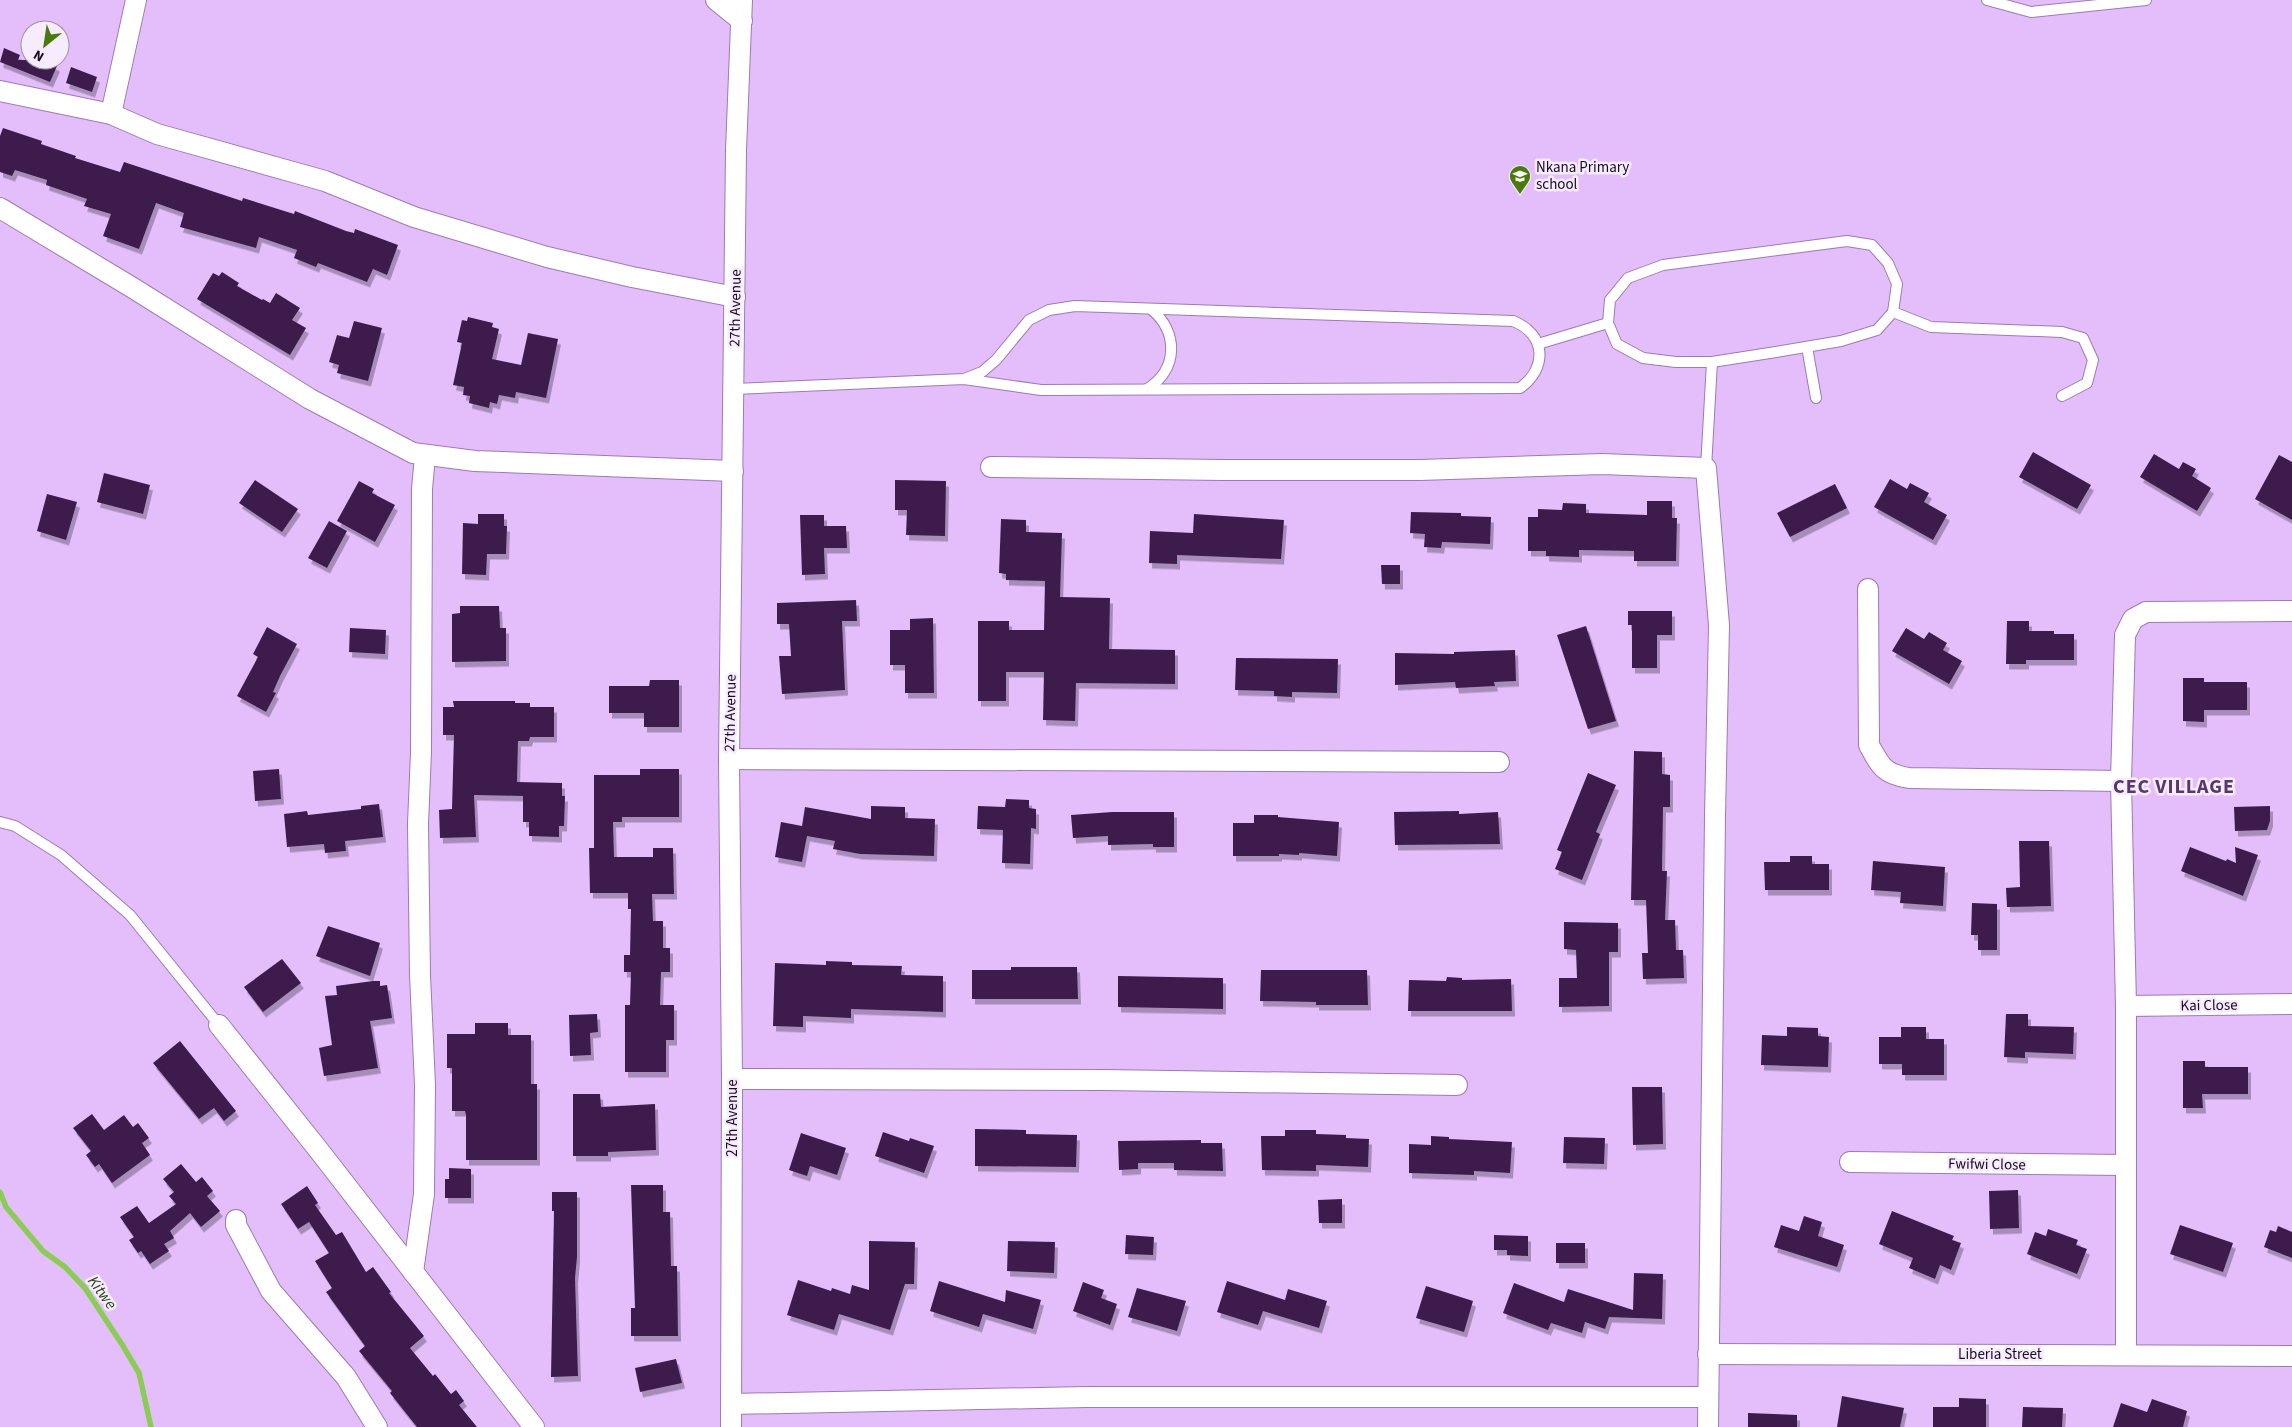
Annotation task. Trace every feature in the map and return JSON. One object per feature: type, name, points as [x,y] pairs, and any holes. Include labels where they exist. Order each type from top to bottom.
[{"type":"street","points":[[111,114],[136,0]]},
{"type":"street","points":[[716,0],[742,21]]},
{"type":"street","name":"27th Avenue","points":[[731,1427],[732,1079],[729,759],[736,150],[742,0]]},
{"type":"street","points":[[0,91],[111,114],[157,134],[325,182],[414,217],[547,257],[632,278],[735,297]]},
{"type":"street","points":[[0,208],[133,288],[310,399],[395,446],[425,456],[475,461],[733,471]]},
{"type":"street","points":[[413,1272],[424,1194],[425,1085],[420,975],[418,824],[421,752],[422,488],[425,456]]},
{"type":"street","points":[[991,466],[1223,470],[1420,470],[1602,464],[1706,468],[1719,625],[1714,816],[1708,1427]]},
{"type":"street","points":[[1868,589],[1869,745],[1879,763],[1892,775],[1909,778],[2121,781]]},
{"type":"street","points":[[2126,1355],[2126,1006],[2121,781],[2125,635],[2133,619],[2146,612],[2292,611]]},
{"type":"street","points":[[729,759],[1499,762]]},
{"type":"street","name":"Kai Close","points":[[2126,1006],[2292,1004]]},
{"type":"street","points":[[219,1025],[534,1427]]},
{"type":"street","points":[[732,1079],[1104,1080],[1457,1085]]},
{"type":"street","name":"Fwifwi Close","points":[[1850,1162],[2125,1165]]},
{"type":"street","points":[[236,1220],[236,1225],[271,1291],[346,1377],[377,1427]]},
{"type":"street","name":"Liberia Street","points":[[1708,1354],[2292,1356]]},
{"type":"street","points":[[732,1404],[1087,1397],[1708,1397]]},
{"type":"lane","points":[[1987,0],[2031,12],[2146,0]]},
{"type":"lane","points":[[1847,241],[1872,245],[1888,263],[1897,284],[1893,312],[1877,330],[1841,341],[1712,362],[1676,362],[1643,358],[1617,344],[1608,323],[1610,300],[1628,278],[1663,265],[1847,241]]},
{"type":"lane","points":[[734,390],[964,378],[1042,390],[1520,388],[1533,377],[1537,370],[1540,353],[1538,344],[1528,330],[1513,321],[1075,306],[1049,310],[1029,320],[996,360],[982,372],[964,378]]},
{"type":"lane","points":[[1146,389],[1161,378],[1172,352],[1169,332],[1159,315],[1151,309]]},
{"type":"lane","points":[[1893,312],[1931,327],[2062,332],[2083,338],[2094,360],[2087,383],[2062,396]]},
{"type":"lane","points":[[1538,344],[1608,323]]},
{"type":"lane","points":[[1807,346],[1816,398]]},
{"type":"lane","points":[[1706,468],[1712,362]]},
{"type":"lane","points":[[0,822],[15,826],[61,855],[130,915],[219,1025]]},
{"type":"building","points":[[4,48],[20,55],[18,60],[20,60],[20,70],[0,62]]},
{"type":"building","points":[[71,67],[97,77],[92,92],[66,83]]},
{"type":"building","points":[[20,70],[55,70],[50,82]]},
{"type":"building","points":[[3,128],[42,141],[41,144],[76,156],[75,158],[120,172],[124,162],[242,201],[243,198],[294,214],[295,211],[346,231],[354,233],[355,229],[398,245],[387,275],[373,269],[367,282],[318,263],[316,267],[294,258],[297,250],[259,237],[256,248],[180,227],[184,213],[156,203],[139,249],[103,236],[111,214],[84,206],[87,199],[46,185],[47,180],[15,170],[12,176],[0,172],[0,136]]},
{"type":"building","points":[[222,272],[239,283],[237,286],[262,300],[270,303],[276,293],[300,308],[292,320],[306,328],[290,355],[197,299],[213,273],[219,276]]},
{"type":"building","points":[[468,317],[493,323],[492,327],[499,329],[492,359],[521,365],[528,333],[558,339],[546,398],[516,392],[515,398],[499,395],[497,404],[490,402],[489,408],[469,403],[470,396],[463,395],[464,387],[453,385],[462,343],[457,342],[462,320],[467,321]]},
{"type":"building","points":[[354,321],[382,328],[368,381],[337,373],[339,365],[329,362],[337,335],[349,338]]},
{"type":"building","points":[[2033,452],[2091,485],[2077,509],[2019,477]]},
{"type":"building","points":[[2154,454],[2179,469],[2183,462],[2196,469],[2192,476],[2211,488],[2197,511],[2140,477]]},
{"type":"building","points":[[2279,455],[2292,462],[2292,520],[2255,499]]},
{"type":"building","points":[[104,473],[150,485],[143,514],[97,502]]},
{"type":"building","points":[[1890,479],[1907,489],[1910,483],[1929,493],[1924,502],[1947,515],[1933,540],[1874,507]]},
{"type":"building","points":[[255,480],[298,509],[282,532],[239,503]]},
{"type":"building","points":[[895,480],[946,481],[945,536],[906,535],[907,510],[895,510]]},
{"type":"building","points":[[359,481],[374,489],[372,493],[395,505],[375,542],[337,521]]},
{"type":"building","points":[[1835,484],[1847,508],[1790,537],[1777,513]]},
{"type":"building","points":[[47,494],[77,502],[66,540],[37,531]]},
{"type":"building","points":[[1647,501],[1672,501],[1672,518],[1677,518],[1676,561],[1634,561],[1634,551],[1579,550],[1579,557],[1546,556],[1546,551],[1528,551],[1528,517],[1538,517],[1538,509],[1562,510],[1563,503],[1586,504],[1586,513],[1647,515]]},
{"type":"building","points":[[1411,512],[1461,513],[1461,516],[1491,517],[1490,544],[1442,542],[1441,548],[1424,547],[1425,534],[1410,533]]},
{"type":"building","points":[[478,514],[504,514],[504,526],[507,526],[506,554],[487,554],[486,575],[462,574],[463,523],[478,524]]},
{"type":"building","points":[[1194,514],[1284,520],[1281,559],[1177,555],[1177,564],[1149,563],[1150,531],[1193,533]]},
{"type":"building","points":[[800,515],[824,515],[824,526],[846,526],[847,548],[824,548],[825,574],[802,575]]},
{"type":"building","points":[[1001,519],[1026,520],[1026,532],[1062,533],[1060,597],[1110,598],[1109,649],[1175,650],[1175,684],[1076,683],[1075,721],[1043,720],[1044,672],[1006,672],[1006,701],[978,701],[978,621],[1009,621],[1009,630],[1044,630],[1045,581],[1006,580],[1006,574],[999,573]]},
{"type":"building","points":[[329,521],[347,531],[327,568],[308,558]]},
{"type":"building","points":[[1381,565],[1400,565],[1400,584],[1382,584]]},
{"type":"building","points":[[856,600],[857,621],[842,621],[845,690],[782,694],[779,656],[791,656],[789,624],[777,624],[777,603]]},
{"type":"building","points":[[460,606],[499,606],[500,628],[506,628],[506,661],[452,662],[452,614],[460,613]]},
{"type":"building","points":[[1628,611],[1672,611],[1672,635],[1657,635],[1657,668],[1632,668],[1632,625],[1628,625]]},
{"type":"building","points":[[933,618],[934,693],[905,693],[905,665],[890,665],[890,630],[910,630],[910,619]]},
{"type":"building","points":[[2007,621],[2029,621],[2029,631],[2054,631],[2054,634],[2074,634],[2074,660],[2026,660],[2026,664],[2006,664]]},
{"type":"building","points":[[1586,626],[1616,721],[1588,729],[1557,635]]},
{"type":"building","points":[[267,627],[297,644],[280,676],[273,692],[276,693],[266,712],[237,696],[258,657],[253,654]]},
{"type":"building","points":[[350,628],[386,630],[385,654],[349,652]]},
{"type":"building","points":[[1906,628],[1924,639],[1929,632],[1947,643],[1943,650],[1962,661],[1949,684],[1892,651]]},
{"type":"building","points":[[1515,650],[1516,681],[1494,682],[1495,686],[1456,688],[1455,682],[1395,685],[1395,653],[1454,654],[1454,652]]},
{"type":"building","points":[[1236,658],[1338,659],[1337,693],[1292,692],[1292,697],[1274,696],[1274,691],[1235,690]]},
{"type":"building","points":[[2183,678],[2204,678],[2204,682],[2247,682],[2247,710],[2204,710],[2204,722],[2183,721]]},
{"type":"building","points":[[650,680],[679,680],[679,727],[644,727],[644,713],[609,713],[609,686],[649,686]]},
{"type":"building","points":[[453,701],[515,701],[515,703],[530,703],[530,707],[554,707],[554,737],[530,737],[529,741],[518,741],[517,782],[562,783],[562,796],[565,796],[564,826],[559,826],[559,837],[529,836],[529,822],[523,822],[523,796],[474,795],[476,837],[440,838],[439,810],[452,809],[454,735],[443,735],[443,707],[454,707]]},
{"type":"building","points":[[1634,751],[1662,752],[1662,774],[1670,775],[1670,807],[1663,807],[1662,871],[1667,871],[1665,920],[1675,920],[1676,950],[1683,950],[1684,978],[1643,979],[1642,953],[1648,953],[1646,900],[1631,900]]},
{"type":"building","points":[[279,769],[281,799],[255,801],[253,771]]},
{"type":"building","points":[[640,769],[679,769],[679,817],[622,817],[622,822],[613,822],[614,857],[653,857],[653,848],[673,848],[674,894],[652,894],[653,921],[663,921],[663,948],[670,948],[670,972],[661,972],[660,1005],[674,1005],[674,1040],[666,1040],[666,1072],[625,1072],[625,1005],[630,1005],[631,972],[624,972],[624,955],[630,955],[631,909],[628,909],[628,893],[590,893],[589,848],[594,848],[594,775],[640,775]]},
{"type":"building","points":[[1588,773],[1616,785],[1596,832],[1600,834],[1582,880],[1555,869],[1562,852],[1557,850]]},
{"type":"building","points":[[1006,799],[1029,800],[1029,808],[1036,809],[1036,829],[1031,828],[1030,864],[1002,863],[1003,830],[977,829],[978,806],[1005,807]]},
{"type":"building","points":[[379,804],[383,837],[345,841],[346,851],[325,853],[324,844],[287,847],[284,814],[307,811],[308,815],[361,809],[361,806]]},
{"type":"building","points":[[871,806],[905,807],[905,818],[935,819],[934,856],[860,854],[833,849],[835,841],[807,836],[802,862],[775,857],[781,822],[802,826],[805,807],[871,819]]},
{"type":"building","points":[[2270,806],[2270,821],[2267,830],[2235,831],[2234,807]]},
{"type":"building","points":[[1459,811],[1459,814],[1498,812],[1500,844],[1395,845],[1394,812]]},
{"type":"building","points":[[1112,812],[1174,812],[1174,847],[1153,847],[1153,844],[1108,845],[1108,836],[1073,838],[1071,815]]},
{"type":"building","points":[[1254,815],[1278,815],[1278,817],[1339,822],[1337,856],[1299,853],[1299,855],[1279,854],[1279,856],[1233,856],[1233,823],[1254,823]]},
{"type":"building","points":[[2019,841],[2049,841],[2051,906],[2007,907],[2006,888],[2020,887]]},
{"type":"building","points":[[2190,847],[2236,863],[2235,847],[2258,855],[2243,896],[2181,871]]},
{"type":"building","points":[[1790,856],[1812,856],[1812,864],[1829,864],[1829,890],[1765,890],[1764,862],[1790,862]]},
{"type":"building","points":[[1873,861],[1945,867],[1943,906],[1900,903],[1901,892],[1871,890]]},
{"type":"building","points":[[1972,903],[1997,904],[1997,950],[1978,950],[1978,935],[1971,935]]},
{"type":"building","points":[[1564,922],[1618,923],[1618,952],[1609,952],[1609,1006],[1559,1007],[1559,978],[1577,978],[1576,950],[1564,949]]},
{"type":"building","points":[[328,926],[380,943],[370,976],[316,956]]},
{"type":"building","points":[[282,959],[301,983],[263,1012],[244,987]]},
{"type":"building","points":[[826,961],[852,962],[852,965],[902,966],[901,975],[943,976],[943,1012],[851,1009],[851,1018],[803,1016],[803,1027],[773,1026],[775,963],[826,965]]},
{"type":"building","points":[[1011,967],[1077,967],[1078,999],[972,999],[972,970],[1011,970]]},
{"type":"building","points":[[1261,970],[1367,970],[1368,1005],[1316,1005],[1316,1002],[1260,1001]]},
{"type":"building","points":[[1118,976],[1223,978],[1223,1009],[1118,1007]]},
{"type":"building","points":[[1447,977],[1462,978],[1462,980],[1511,979],[1512,1011],[1408,1011],[1409,980],[1446,981]]},
{"type":"building","points":[[380,981],[380,986],[387,985],[392,1018],[370,1021],[378,1068],[324,1076],[319,1048],[332,1045],[325,996],[337,995],[336,986]]},
{"type":"building","points":[[597,1014],[598,1032],[590,1033],[591,1055],[570,1056],[569,1015]]},
{"type":"building","points":[[2006,1014],[2028,1014],[2028,1026],[2074,1027],[2073,1054],[2025,1052],[2025,1058],[2004,1057]]},
{"type":"building","points":[[475,1023],[508,1023],[508,1035],[531,1035],[531,1084],[537,1084],[537,1160],[466,1160],[466,1115],[465,1111],[452,1111],[452,1068],[447,1068],[447,1034],[475,1034]]},
{"type":"building","points":[[1787,1027],[1818,1028],[1818,1036],[1829,1037],[1828,1067],[1761,1065],[1762,1035],[1787,1036]]},
{"type":"building","points":[[1901,1027],[1926,1027],[1926,1039],[1944,1039],[1944,1075],[1902,1075],[1902,1064],[1879,1064],[1879,1037],[1901,1037]]},
{"type":"building","points":[[180,1041],[236,1111],[224,1121],[214,1108],[199,1119],[153,1063]]},
{"type":"building","points":[[2183,1061],[2205,1061],[2205,1067],[2248,1067],[2248,1094],[2202,1094],[2203,1108],[2183,1108]]},
{"type":"building","points":[[1632,1087],[1662,1087],[1663,1144],[1633,1145]]},
{"type":"building","points":[[573,1094],[600,1094],[601,1107],[655,1104],[656,1150],[608,1152],[608,1156],[573,1156]]},
{"type":"building","points":[[92,1114],[104,1130],[124,1115],[133,1127],[138,1123],[149,1138],[142,1143],[150,1155],[112,1183],[99,1164],[95,1167],[86,1155],[91,1151],[73,1128]]},
{"type":"building","points":[[975,1129],[1026,1130],[1026,1134],[1077,1135],[1076,1167],[975,1166]]},
{"type":"building","points":[[1285,1130],[1316,1130],[1316,1134],[1346,1135],[1346,1138],[1369,1139],[1368,1167],[1316,1165],[1316,1171],[1262,1170],[1261,1136],[1285,1136]]},
{"type":"building","points":[[883,1132],[909,1141],[910,1138],[934,1146],[924,1173],[875,1156]]},
{"type":"building","points":[[801,1133],[846,1148],[837,1175],[810,1166],[807,1176],[789,1170]]},
{"type":"building","points":[[1431,1136],[1449,1137],[1449,1139],[1512,1142],[1510,1173],[1474,1171],[1474,1175],[1409,1173],[1409,1144],[1431,1145]]},
{"type":"building","points":[[1564,1137],[1605,1138],[1604,1164],[1563,1163]]},
{"type":"building","points":[[1201,1140],[1201,1143],[1222,1143],[1223,1171],[1174,1170],[1174,1163],[1138,1163],[1138,1169],[1119,1170],[1118,1141]]},
{"type":"building","points":[[181,1164],[196,1182],[202,1177],[213,1191],[207,1196],[220,1211],[201,1227],[190,1213],[170,1231],[174,1238],[164,1244],[169,1251],[150,1264],[141,1251],[138,1253],[129,1240],[134,1237],[120,1217],[137,1206],[149,1223],[176,1204],[169,1196],[174,1192],[163,1179]]},
{"type":"building","points":[[449,1168],[471,1169],[471,1198],[445,1198],[445,1179],[449,1179]]},
{"type":"building","points":[[631,1185],[663,1185],[663,1212],[670,1212],[671,1266],[677,1266],[678,1336],[631,1336],[631,1308],[635,1308]]},
{"type":"building","points":[[307,1186],[318,1203],[315,1205],[336,1235],[342,1232],[366,1272],[373,1267],[391,1292],[389,1293],[424,1336],[410,1348],[451,1394],[456,1390],[464,1401],[459,1405],[477,1427],[417,1427],[390,1393],[392,1391],[359,1351],[365,1346],[326,1292],[332,1288],[315,1261],[329,1253],[309,1222],[298,1229],[281,1204]]},
{"type":"building","points":[[2018,1190],[2019,1228],[1990,1229],[1989,1191]]},
{"type":"building","points":[[552,1192],[577,1192],[577,1257],[575,1278],[578,1376],[551,1377],[554,1211],[552,1211]]},
{"type":"building","points":[[1342,1199],[1342,1223],[1319,1223],[1318,1200]]},
{"type":"building","points":[[1892,1211],[1954,1236],[1952,1240],[1961,1243],[1951,1270],[1940,1265],[1935,1279],[1909,1268],[1913,1258],[1879,1244]]},
{"type":"building","points":[[1804,1216],[1822,1222],[1818,1236],[1844,1245],[1837,1267],[1774,1247],[1781,1225],[1799,1231]]},
{"type":"building","points":[[2180,1225],[2233,1243],[2223,1272],[2170,1254]]},
{"type":"building","points":[[2278,1226],[2292,1232],[2292,1258],[2264,1247],[2270,1230],[2276,1232]]},
{"type":"building","points":[[2048,1229],[2078,1240],[2076,1245],[2087,1249],[2077,1274],[2027,1254],[2035,1232],[2046,1236]]},
{"type":"building","points":[[1126,1235],[1154,1237],[1153,1255],[1125,1254]]},
{"type":"building","points":[[1494,1235],[1528,1236],[1528,1256],[1507,1255],[1507,1250],[1494,1250]]},
{"type":"building","points":[[869,1241],[915,1242],[914,1284],[905,1284],[890,1330],[839,1314],[834,1330],[787,1315],[798,1280],[831,1291],[832,1288],[850,1294],[852,1285],[869,1290]]},
{"type":"building","points":[[1008,1241],[1055,1242],[1054,1273],[1007,1271]]},
{"type":"building","points":[[1556,1243],[1585,1243],[1585,1263],[1556,1263]]},
{"type":"building","points":[[1634,1273],[1663,1274],[1662,1319],[1609,1317],[1605,1329],[1585,1322],[1582,1333],[1551,1323],[1548,1330],[1503,1313],[1514,1283],[1564,1302],[1568,1289],[1633,1310]]},
{"type":"building","points":[[939,1281],[1005,1302],[1006,1290],[1041,1300],[1033,1329],[983,1314],[979,1327],[930,1311]]},
{"type":"building","points":[[1227,1281],[1285,1300],[1288,1289],[1327,1301],[1319,1328],[1263,1311],[1258,1325],[1217,1312]]},
{"type":"building","points":[[1083,1282],[1104,1290],[1101,1298],[1117,1304],[1110,1325],[1073,1311]]},
{"type":"building","points":[[1426,1286],[1473,1301],[1464,1332],[1416,1318]]},
{"type":"building","points":[[1137,1288],[1186,1301],[1177,1331],[1128,1317]]},
{"type":"building","points":[[676,1359],[682,1383],[640,1392],[635,1368]]},
{"type":"building","points":[[1842,1396],[1904,1408],[1900,1427],[1837,1427]]},
{"type":"building","points":[[1959,1398],[1986,1399],[1986,1427],[1933,1427],[1933,1407],[1959,1407]]},
{"type":"building","points":[[2152,1399],[2187,1411],[2183,1427],[2113,1427],[2121,1403],[2147,1412]]},
{"type":"building","points":[[2023,1407],[2063,1408],[2062,1427],[2022,1427]]},
{"type":"building","points":[[1748,1413],[1797,1415],[1797,1427],[1748,1427]]},
{"type":"waterway","name":"Kitwe","points":[[0,1192],[6,1207],[43,1251],[65,1267],[85,1288],[123,1346],[139,1373],[151,1427]]},
{"type":"place","name":"Nkana Primary school","points":[[1520,195]]},
{"type":"district","name":"CEC VILLAGE","points":[[2174,786]]}]
